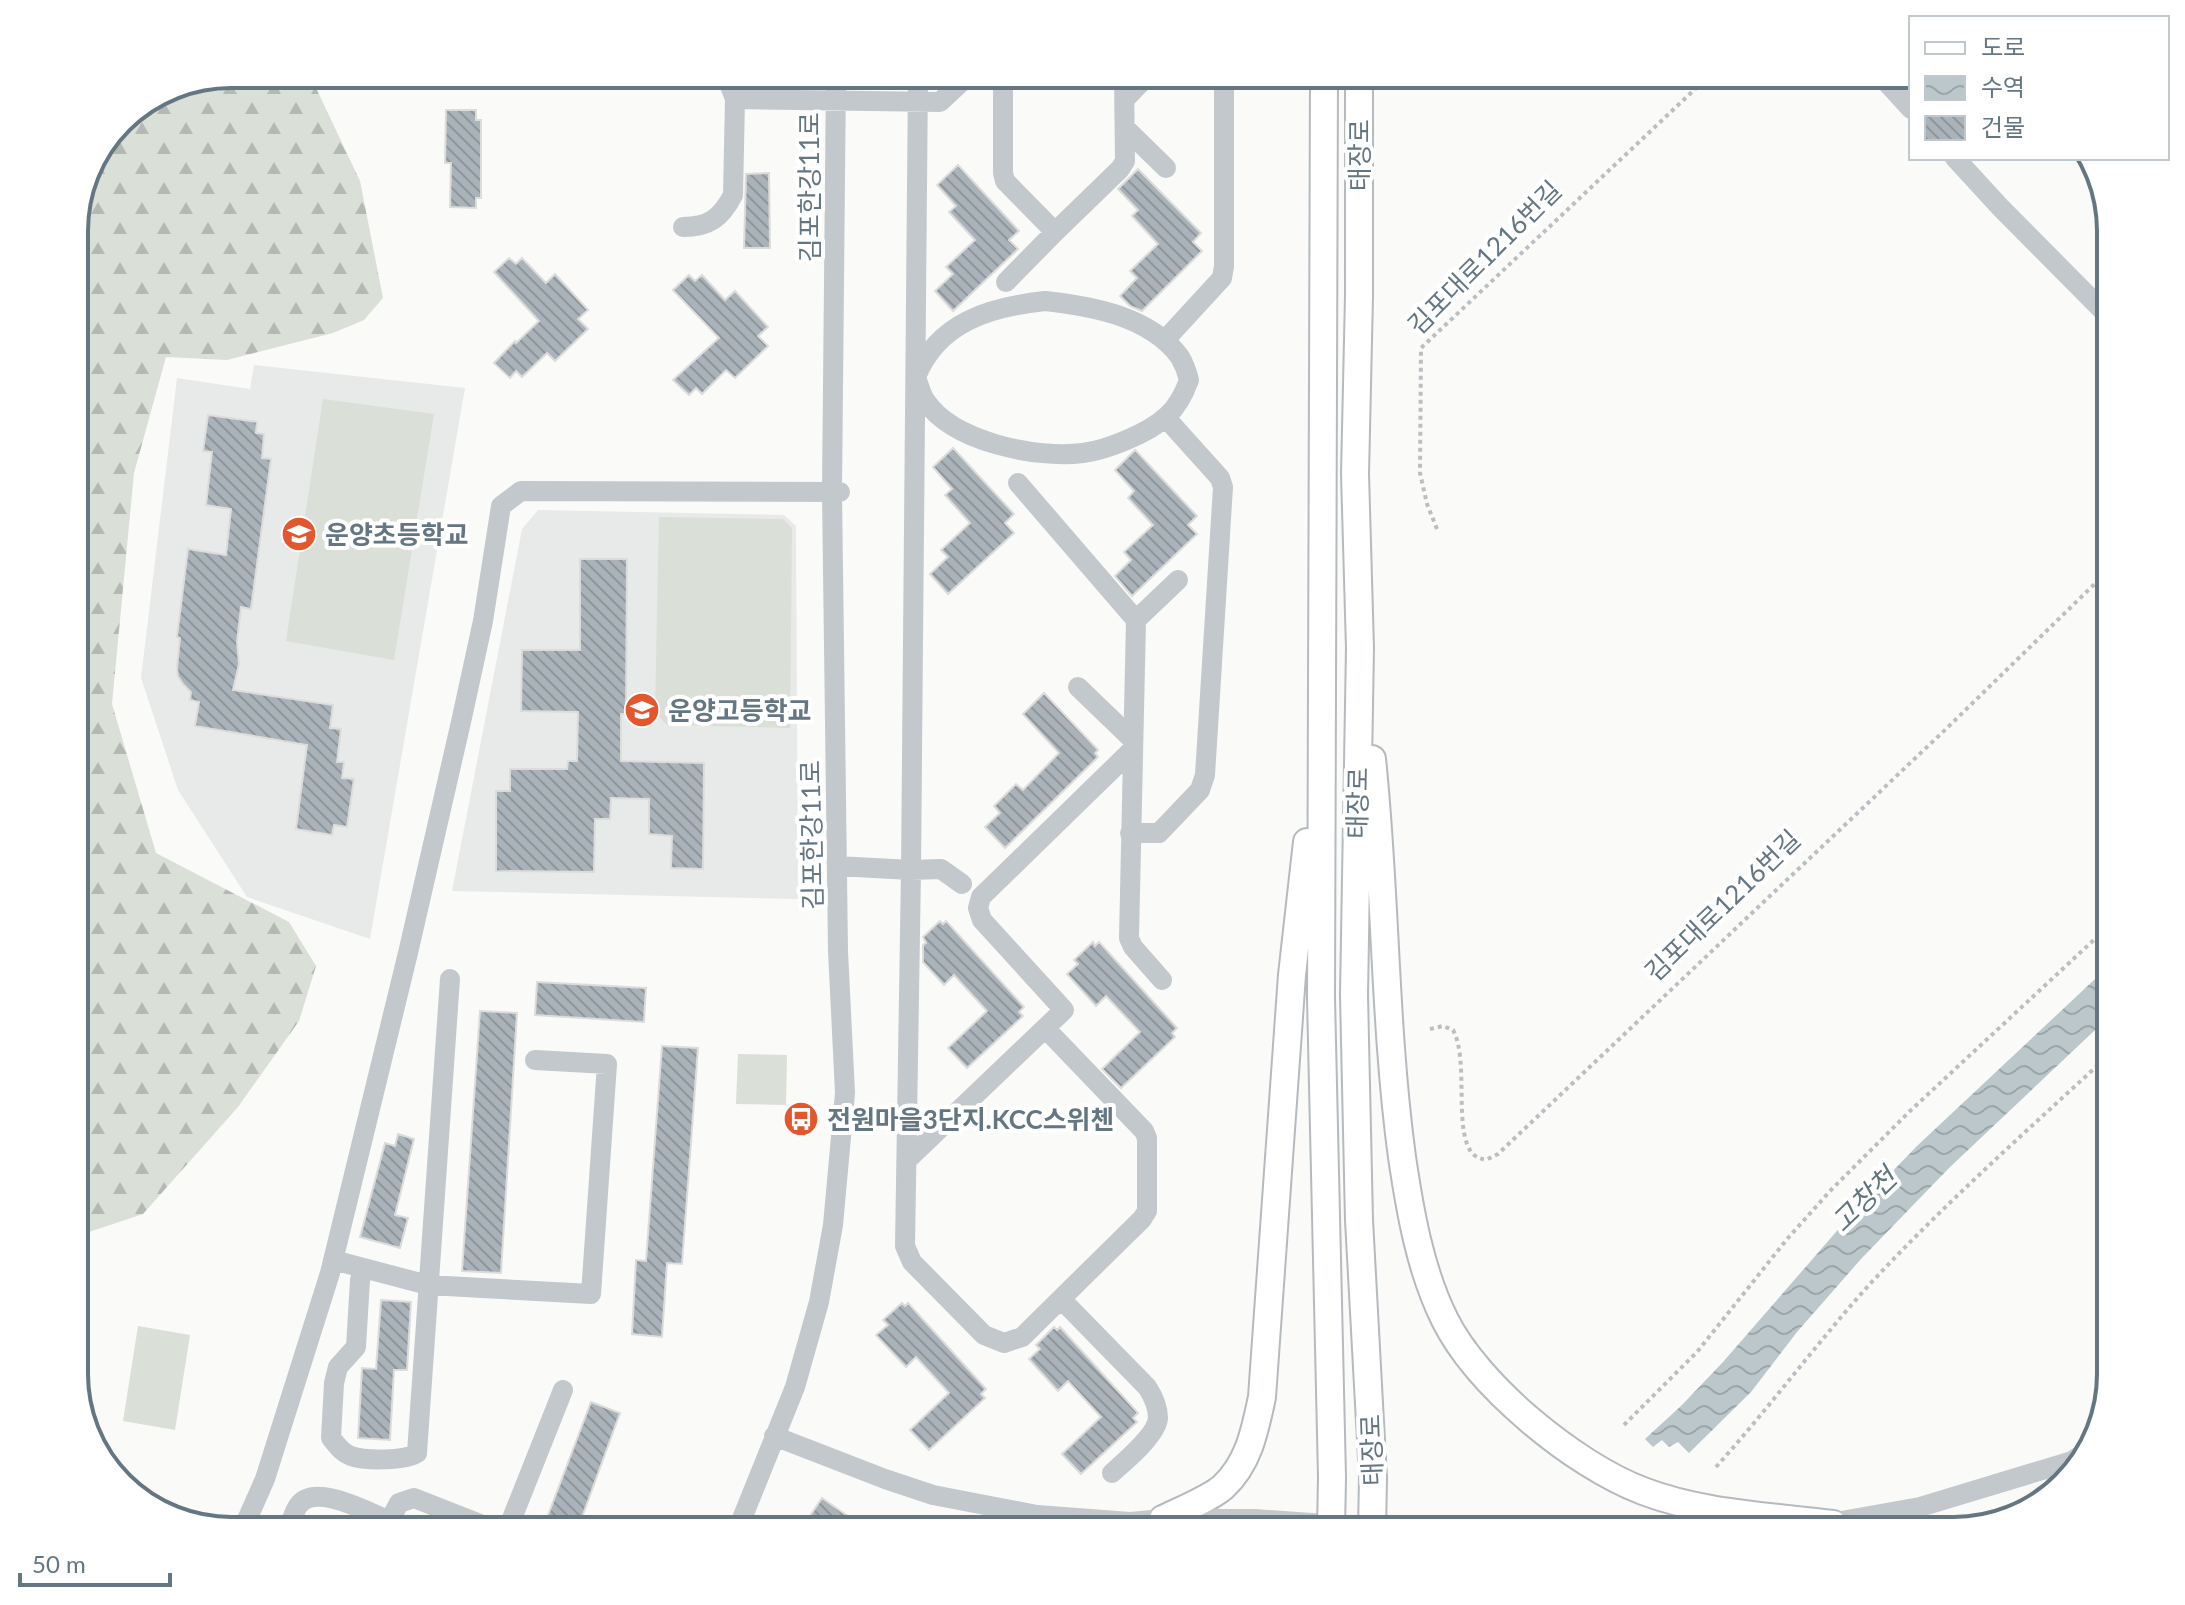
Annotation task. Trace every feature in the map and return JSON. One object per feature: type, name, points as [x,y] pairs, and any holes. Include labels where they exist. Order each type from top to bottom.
[{"type":"main road","name":"태장로","points":[[1324,88],[1321,998],[1331,1517]]},
{"type":"main road","name":"태장로","points":[[1359,88],[1355,474],[1360,648],[1354,995],[1359,1220],[1375,1517]]},
{"type":"main road","points":[[1360,648],[1378,816],[1394,1097],[1425,1271],[1445,1320],[1464,1351],[1488,1379],[1537,1426],[1590,1466],[1643,1491],[1706,1509],[1774,1517]]},
{"type":"main road","points":[[1167,1517],[1221,1489],[1240,1468],[1253,1439],[1262,1397],[1292,975],[1323,704]]},
{"type":"street","points":[[683,227],[700,227],[714,220],[727,208],[733,195],[735,99],[731,88]]},
{"type":"street","name":"김포한강11로","points":[[743,1517],[801,1392],[825,1309],[841,1229],[852,1093],[841,866],[836,492],[838,88]]},
{"type":"street","name":"김포한강11로","points":[[840,100],[842,88]]},
{"type":"street","points":[[918,88],[905,1246],[912,1262],[984,1335],[1004,1343],[1022,1337],[1147,1211],[1147,1138],[1144,1131],[1045,1028]]},
{"type":"street","points":[[735,99],[940,102],[955,88]]},
{"type":"street","points":[[1003,88],[1005,181],[1055,232]]},
{"type":"street","points":[[1006,282],[1125,161],[1125,88]]},
{"type":"street","points":[[1125,99],[1136,88]]},
{"type":"street","points":[[1165,340],[1222,278],[1224,88]]},
{"type":"street","points":[[1892,88],[1909,107]]},
{"type":"street","points":[[1125,128],[1166,168]]},
{"type":"street","points":[[1957,160],[2097,305]]},
{"type":"street","points":[[1045,301],[1105,311],[1135,323],[1165,340],[1182,359],[1189,380],[1180,402],[1166,418],[1118,443],[1084,453],[1046,453],[1004,448],[969,435],[936,413],[924,399],[916,377],[923,360],[940,339],[962,324],[1014,304],[1045,301]]},
{"type":"street","points":[[1130,833],[1159,833],[1200,790],[1205,775],[1223,487],[1220,478],[1166,418]]},
{"type":"street","points":[[1018,483],[1136,620],[1129,938],[1133,947],[1162,980]]},
{"type":"street","points":[[248,1517],[265,1479],[333,1260],[457,738],[483,621],[501,506],[521,491],[836,492]]},
{"type":"street","points":[[1136,620],[1178,580]]},
{"type":"street","points":[[1078,687],[1132,745]]},
{"type":"street","points":[[907,1160],[1064,1010],[982,920],[978,908],[981,897],[1132,745]]},
{"type":"street","points":[[841,866],[941,869],[962,884]]},
{"type":"street","points":[[364,1268],[360,1280],[356,1347],[338,1367],[334,1383],[331,1438],[351,1457],[410,1458],[417,1453],[450,979]]},
{"type":"street","points":[[333,1260],[428,1285],[591,1294],[607,1064],[535,1060]]},
{"type":"street","points":[[1061,1299],[1147,1387],[1155,1401],[1158,1418],[1154,1431],[1112,1473]]},
{"type":"street","points":[[513,1517],[563,1390]]},
{"type":"street","name":"김포한강11로","points":[[752,1517],[778,1437]]},
{"type":"street","points":[[778,1437],[933,1495],[986,1507],[1057,1517]]},
{"type":"street","points":[[1869,1517],[1920,1507],[2066,1463]]},
{"type":"street","points":[[293,1517],[298,1505],[310,1496],[324,1496],[367,1517]]},
{"type":"street","points":[[391,1517],[399,1503],[414,1498],[462,1517]]},
{"type":"path","name":"김포대로1216번길","points":[[1437,529],[1420,473],[1421,348],[1696,88]]},
{"type":"path","name":"김포대로1216번길","points":[[1430,1029],[1443,1026],[1453,1030],[1457,1038],[1464,1132],[1468,1148],[1476,1157],[1486,1160],[1498,1154],[2097,582]]},
{"type":"path","points":[[1624,1425],[1697,1352],[1788,1238],[1831,1190],[1910,1111],[2097,937]]},
{"type":"path","points":[[1716,1467],[1868,1287],[1931,1221],[2097,1066]]},
{"type":"shaded area","name":"운양초등학교","points":[[254,365],[465,388],[370,939],[247,897],[178,790],[141,678],[177,378],[250,389]]},
{"type":"shaded area","name":"운양고등학교","points":[[538,510],[784,515],[796,526],[798,899],[452,891],[522,529]]},
{"type":"green space","points":[[316,88],[360,181],[383,298],[364,320],[333,333],[227,360],[166,357],[134,473],[112,704],[156,853],[289,922],[316,966],[299,1021],[238,1107],[143,1214],[88,1232],[88,222],[96,185],[107,159],[130,130],[159,107],[212,89]]},
{"type":"green space","points":[[323,399],[434,414],[394,660],[286,641]]},
{"type":"green space","points":[[659,517],[783,519],[792,528],[790,728],[667,725],[655,713]]},
{"type":"green space","points":[[738,1054],[787,1055],[786,1105],[736,1104]]},
{"type":"green space","points":[[138,1326],[190,1335],[175,1430],[123,1421]]},
{"type":"water","points":[[2097,977],[2097,1028],[1949,1168],[1861,1259],[1797,1332],[1751,1392],[1689,1453],[1678,1442],[1669,1447],[1662,1440],[1653,1447],[1645,1439],[1723,1362],[1856,1209],[1917,1146]]},
{"type":"building","points":[[446,110],[476,110],[476,120],[481,120],[481,198],[476,198],[476,208],[450,207],[451,163],[445,163]]},
{"type":"building","points":[[958,165],[1019,231],[1009,240],[1018,249],[953,311],[935,291],[953,274],[946,267],[975,240],[949,212],[956,206],[937,185]]},
{"type":"building","points":[[1138,169],[1201,233],[1193,242],[1202,251],[1142,311],[1130,306],[1120,296],[1137,278],[1130,271],[1158,244],[1132,216],[1138,210],[1118,189]]},
{"type":"building","points":[[769,173],[770,248],[744,248],[746,174]]},
{"type":"building","points":[[509,258],[516,264],[522,258],[546,283],[555,274],[588,310],[578,319],[588,329],[555,361],[547,353],[522,377],[516,371],[510,378],[494,363],[539,321],[494,272]]},
{"type":"building","points":[[689,275],[695,281],[702,275],[725,300],[735,291],[768,327],[758,336],[768,346],[735,378],[726,370],[702,394],[696,388],[689,395],[673,380],[719,338],[673,290]]},
{"type":"building","name":"운양초등학교","points":[[208,415],[257,422],[256,433],[264,434],[262,458],[271,459],[251,609],[241,607],[237,642],[239,664],[233,690],[333,705],[330,728],[341,729],[337,762],[344,762],[342,778],[354,779],[347,827],[334,825],[332,835],[296,829],[307,745],[195,726],[199,702],[190,700],[191,692],[178,676],[180,638],[177,637],[188,549],[226,555],[231,509],[206,505],[212,452],[203,451]]},
{"type":"building","points":[[953,448],[1014,514],[1005,523],[1014,533],[948,594],[930,574],[948,557],[941,550],[970,523],[945,495],[952,489],[933,467]]},
{"type":"building","points":[[1135,450],[1197,516],[1188,525],[1197,534],[1132,596],[1115,576],[1131,560],[1124,552],[1153,525],[1128,498],[1134,491],[1115,470]]},
{"type":"building","name":"운양고등학교","points":[[580,559],[627,559],[626,714],[621,714],[621,761],[704,763],[703,869],[671,868],[672,836],[649,834],[649,799],[611,798],[610,819],[595,819],[594,872],[496,871],[496,791],[510,791],[510,769],[567,769],[568,761],[577,761],[578,712],[521,711],[522,650],[580,650]]},
{"type":"building","points":[[1044,693],[1098,750],[1095,753],[1098,757],[1005,848],[985,827],[1000,813],[994,806],[1016,784],[1023,790],[1059,753],[1023,714]]},
{"type":"building","points":[[940,921],[943,924],[946,921],[1024,1007],[1019,1012],[1023,1016],[967,1068],[948,1048],[987,1011],[954,975],[944,985],[923,962],[923,945],[926,943],[923,937]]},
{"type":"building","points":[[1093,942],[1095,946],[1099,942],[1177,1028],[1172,1033],[1175,1037],[1121,1088],[1102,1069],[1140,1032],[1106,996],[1096,1006],[1067,974],[1078,964],[1074,960]]},
{"type":"building","points":[[537,982],[646,988],[644,1022],[535,1015]]},
{"type":"building","points":[[480,1011],[517,1013],[501,1273],[462,1271]]},
{"type":"building","points":[[662,1046],[698,1048],[682,1264],[667,1263],[662,1337],[632,1334],[636,1260],[646,1261]]},
{"type":"building","points":[[398,1134],[414,1139],[395,1215],[408,1218],[400,1248],[360,1237],[385,1143],[395,1146]]},
{"type":"building","points":[[381,1300],[411,1302],[407,1370],[394,1370],[390,1440],[358,1438],[362,1368],[376,1369]]},
{"type":"building","points":[[902,1303],[905,1306],[908,1303],[986,1389],[981,1394],[985,1398],[929,1450],[910,1430],[949,1393],[916,1357],[906,1367],[876,1335],[888,1325],[883,1320]]},
{"type":"building","points":[[1054,1327],[1057,1330],[1060,1327],[1138,1413],[1133,1418],[1137,1422],[1081,1474],[1062,1454],[1101,1417],[1068,1381],[1058,1391],[1029,1359],[1040,1349],[1036,1345]]},
{"type":"building","points":[[591,1402],[620,1413],[582,1517],[547,1517]]},
{"type":"building","points":[[822,1498],[849,1517],[809,1517]]},
{"type":"place","name":"운양초등학교","points":[[299,534]]},
{"type":"place","name":"운양고등학교","points":[[642,710]]},
{"type":"place","name":"전원마을3단지.KCC스위첸","points":[[801,1119]]},
{"type":"water label","name":"고창천","points":[[1863,1199]]}]
